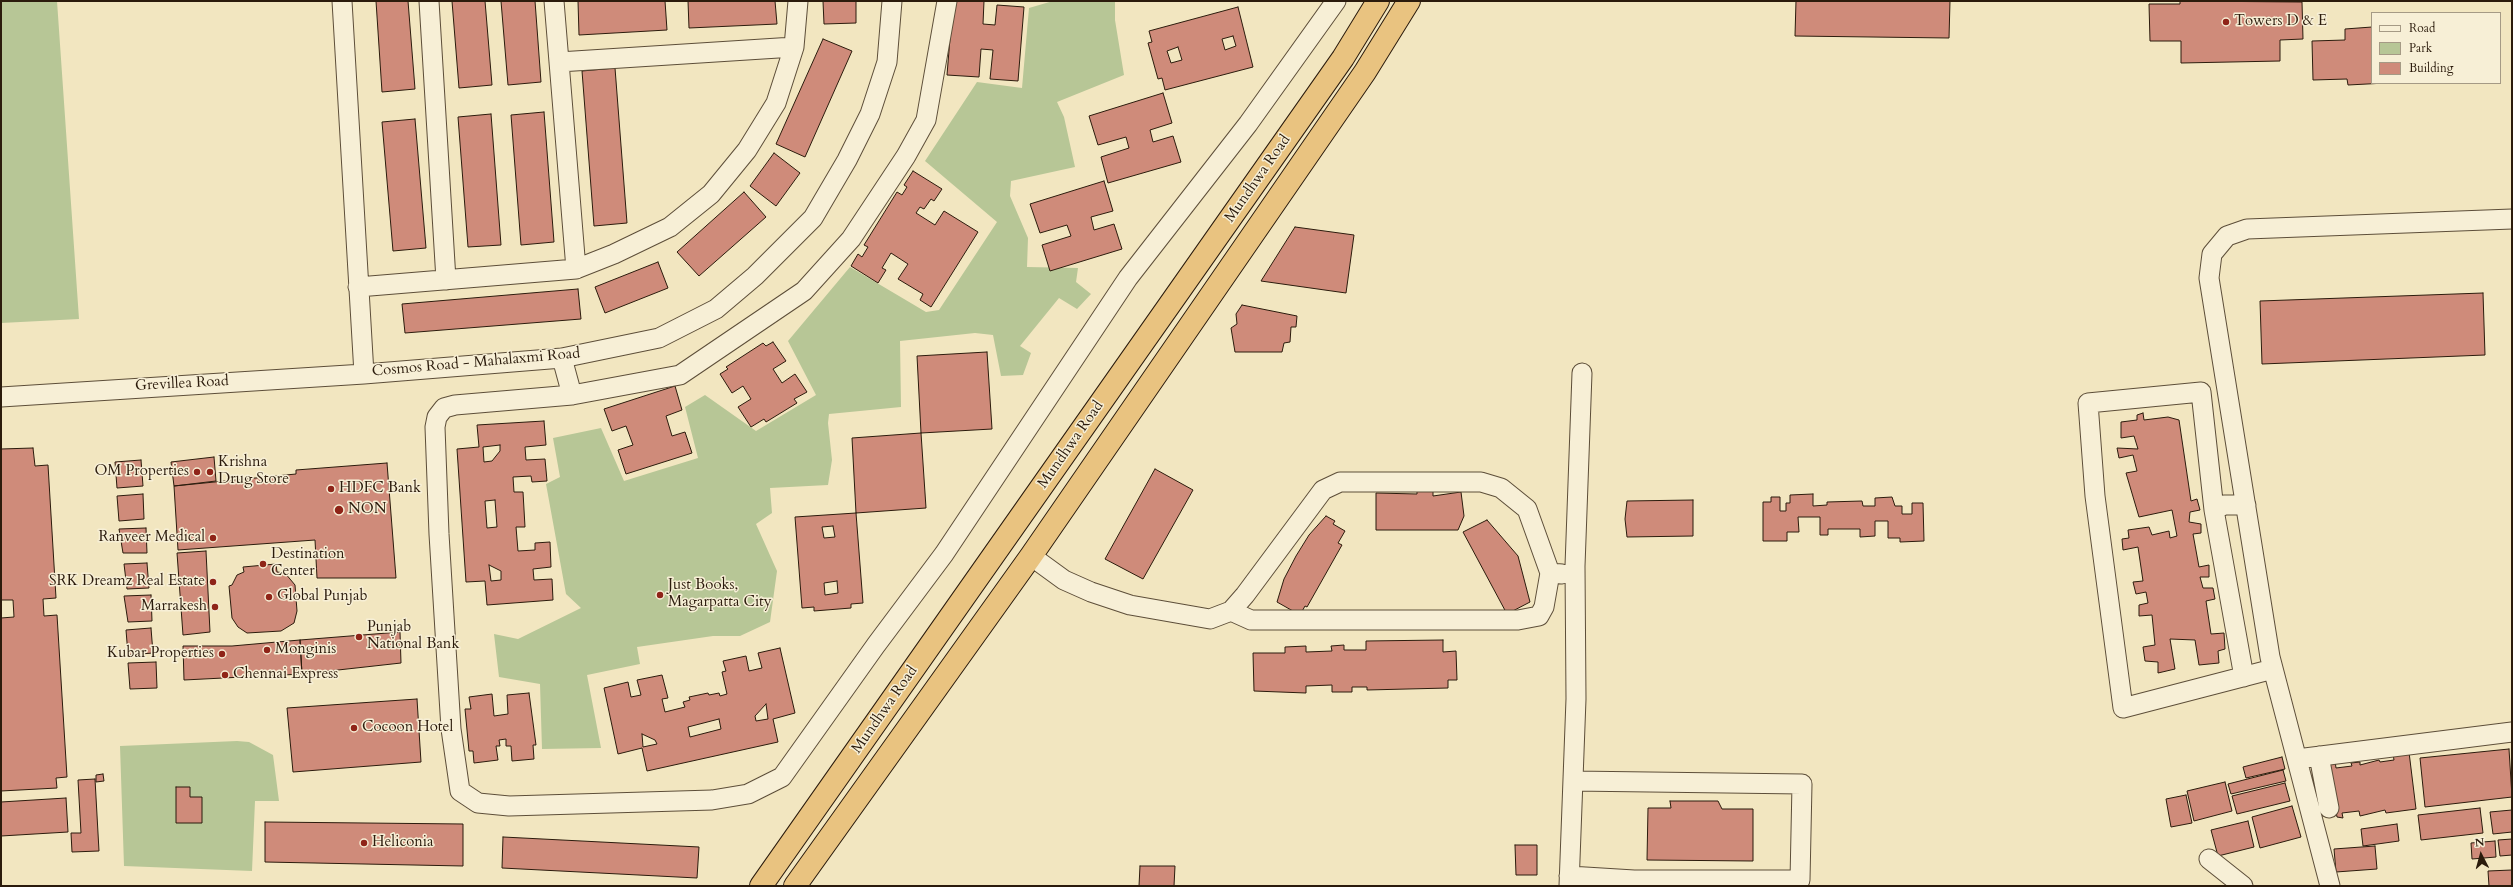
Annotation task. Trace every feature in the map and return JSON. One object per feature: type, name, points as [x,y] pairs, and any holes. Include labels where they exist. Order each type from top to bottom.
[{"type":"highway","name":"Mundhwa Road","points":[[761,886],[1343,58],[1378,1]]},
{"type":"highway","name":"Mundhwa Road","points":[[795,886],[1031,556],[1365,72],[1409,1]]},
{"type":"highway","points":[[1128,364],[1152,380]]},
{"type":"street","points":[[342,1],[364,374]]},
{"type":"street","points":[[429,1],[446,280]]},
{"type":"street","points":[[554,1],[576,269]]},
{"type":"street","points":[[358,286],[576,269],[614,254],[670,227],[711,194],[747,150],[776,103],[794,47],[798,1]]},
{"type":"street","name":"Cosmos Road - Mahalaxmi Road","points":[[364,374],[562,358],[659,338],[716,309],[755,276],[813,218],[847,160],[870,114],[887,62],[892,1]]},
{"type":"street","points":[[947,1],[926,120],[906,156],[851,239],[804,291],[680,375],[572,395],[456,405],[444,408],[437,417],[435,427],[438,526],[450,729],[460,791],[478,803],[509,806],[712,800],[748,794],[782,777],[876,645],[944,554],[1128,278],[1248,124],[1336,1]]},
{"type":"street","points":[[559,62],[794,47]]},
{"type":"street","points":[[2330,886],[2273,669],[2209,278],[2212,254],[2227,236],[2248,229],[2512,219]]},
{"type":"street","points":[[562,358],[572,395]]},
{"type":"street","points":[[1573,781],[1802,784],[1800,880],[1569,881],[1576,699],[1575,574],[1582,373]]},
{"type":"street","name":"Grevillea Road","points":[[1,397],[364,374]]},
{"type":"street","points":[[2244,677],[2214,510],[2201,392],[2088,403],[2095,496],[2123,708],[2244,677],[2273,669]]},
{"type":"street","points":[[1031,556],[1064,580],[1091,592],[1130,605],[1210,619],[1231,611],[1245,595],[1323,490],[1340,482],[1480,482],[1501,488],[1527,509],[1550,573],[1544,607],[1539,616],[1518,620],[1251,620],[1231,611]]},
{"type":"street","points":[[2214,510],[2224,506],[2246,505]]},
{"type":"street","points":[[1550,573],[1575,574]]},
{"type":"street","points":[[2297,759],[2512,732]]},
{"type":"street","points":[[2319,756],[2329,808]]},
{"type":"street","points":[[2209,859],[2243,886]]},
{"type":"green space","points":[[1,1],[57,1],[79,319],[1,323]]},
{"type":"green space","points":[[1053,1],[1115,1],[1115,20],[1124,75],[1057,102],[1064,117],[1075,167],[1011,181],[1010,196],[1028,238],[1027,267],[1078,268],[1076,282],[1091,294],[1077,309],[1059,298],[1020,346],[1031,353],[1023,375],[1001,376],[993,335],[975,333],[900,341],[901,407],[829,414],[828,423],[832,460],[828,485],[770,488],[772,513],[756,524],[777,571],[770,622],[740,636],[713,636],[637,647],[640,664],[587,675],[601,748],[542,749],[540,684],[499,677],[494,634],[518,639],[581,608],[566,594],[546,484],[560,477],[553,438],[601,428],[624,481],[698,458],[685,407],[705,395],[756,431],[816,395],[788,341],[850,267],[926,312],[939,310],[997,222],[925,161],[977,82],[1022,88],[1029,8]]},
{"type":"green space","points":[[237,741],[249,742],[273,755],[279,801],[255,801],[252,871],[124,866],[120,746]]},
{"type":"building","points":[[376,1],[408,1],[415,89],[382,92]]},
{"type":"building","points":[[452,1],[485,1],[492,85],[459,88]]},
{"type":"building","points":[[501,1],[535,1],[541,82],[508,85]]},
{"type":"building","points":[[578,1],[665,1],[667,30],[579,35]]},
{"type":"building","points":[[688,1],[775,1],[777,24],[689,28]]},
{"type":"building","points":[[823,1],[856,1],[856,23],[824,24]]},
{"type":"building","points":[[953,1],[984,1],[983,24],[995,25],[997,5],[1024,7],[1018,81],[990,79],[993,50],[981,49],[979,77],[947,75]]},
{"type":"building","points":[[1796,1],[1950,1],[1949,38],[1795,36]]},
{"type":"building","name":"Towers D & E","points":[[2180,1],[2302,2],[2303,39],[2280,40],[2280,61],[2181,63],[2181,41],[2150,41],[2149,4],[2180,4]]},
{"type":"building","points":[[1238,7],[1253,67],[1165,90],[1162,78],[1158,79],[1148,43],[1152,42],[1149,31]],"holes":[[[1233,36],[1236,46],[1225,50],[1222,39]],[[1178,47],[1182,60],[1171,63],[1167,51]]]},
{"type":"building","points":[[2371,27],[2371,84],[2348,85],[2347,79],[2313,80],[2312,41],[2345,40],[2345,29]]},
{"type":"building","points":[[823,39],[852,51],[805,157],[776,144]]},
{"type":"building","points":[[615,68],[627,223],[594,226],[582,71]]},
{"type":"building","points":[[1163,93],[1172,123],[1150,130],[1153,142],[1173,136],[1181,162],[1108,183],[1101,157],[1129,148],[1126,137],[1098,145],[1089,116]]},
{"type":"building","points":[[544,112],[554,242],[521,245],[511,115]]},
{"type":"building","points":[[491,114],[501,245],[468,247],[458,117]]},
{"type":"building","points":[[415,119],[426,248],[393,251],[382,122]]},
{"type":"building","points":[[774,153],[800,173],[776,206],[750,186]]},
{"type":"building","points":[[913,171],[942,189],[934,201],[931,199],[924,209],[920,207],[916,213],[935,225],[944,211],[978,232],[931,307],[920,300],[923,294],[898,279],[908,264],[891,253],[882,268],[886,270],[878,283],[851,266],[858,254],[862,257],[868,247],[864,245],[897,192],[902,195],[907,187],[904,185]]},
{"type":"building","points":[[1104,181],[1113,211],[1091,217],[1094,230],[1114,224],[1122,249],[1050,271],[1042,245],[1071,236],[1067,225],[1040,233],[1030,204]]},
{"type":"building","points":[[744,192],[766,217],[699,276],[677,252]]},
{"type":"building","points":[[1295,227],[1354,235],[1346,293],[1261,281]]},
{"type":"building","points":[[658,262],[668,288],[605,313],[595,287]]},
{"type":"building","points":[[578,289],[581,319],[405,333],[402,304]]},
{"type":"building","points":[[2483,293],[2485,355],[2262,364],[2260,301]]},
{"type":"building","points":[[1242,305],[1297,316],[1296,327],[1291,327],[1290,342],[1284,343],[1282,352],[1235,352],[1231,328],[1237,324],[1236,314]]},
{"type":"building","points":[[773,342],[786,361],[773,369],[782,383],[795,374],[807,392],[794,399],[797,403],[766,422],[764,419],[751,427],[738,407],[751,399],[743,386],[732,393],[720,374],[728,369],[726,367],[763,343],[766,346]]},
{"type":"building","points":[[987,352],[992,429],[921,433],[917,356]]},
{"type":"building","points":[[675,386],[682,410],[666,416],[672,436],[685,432],[692,453],[626,474],[618,450],[633,445],[626,426],[612,431],[604,409]]},
{"type":"building","points":[[2143,413],[2144,420],[2168,417],[2179,420],[2191,501],[2197,499],[2200,510],[2190,512],[2189,522],[2201,524],[2201,533],[2193,534],[2199,567],[2209,565],[2209,577],[2200,577],[2203,588],[2213,588],[2215,599],[2206,601],[2211,634],[2224,633],[2225,649],[2218,651],[2219,663],[2199,665],[2195,640],[2170,639],[2175,669],[2158,673],[2158,662],[2145,661],[2143,647],[2155,645],[2152,615],[2139,616],[2139,605],[2148,603],[2146,592],[2136,594],[2133,582],[2143,581],[2138,547],[2123,550],[2122,539],[2129,538],[2128,530],[2149,527],[2152,535],[2169,531],[2170,538],[2177,536],[2172,510],[2139,517],[2126,473],[2137,471],[2133,455],[2119,458],[2117,448],[2138,449],[2134,436],[2121,438],[2121,422],[2137,420],[2137,415]]},
{"type":"building","points":[[544,421],[546,445],[525,447],[526,460],[545,459],[547,481],[532,482],[531,476],[513,477],[514,492],[523,492],[525,527],[516,527],[518,551],[535,550],[535,543],[550,542],[551,567],[533,569],[534,580],[552,579],[553,600],[487,605],[485,581],[466,582],[457,449],[479,447],[477,425]],"holes":[[[500,445],[500,451],[492,461],[484,462],[483,447]],[[495,500],[497,527],[487,528],[485,501]],[[489,565],[501,571],[501,580],[491,581]]]},
{"type":"building","points":[[921,433],[926,508],[856,513],[852,438]]},
{"type":"building","points":[[33,448],[35,466],[48,465],[56,598],[43,599],[44,616],[57,615],[67,777],[56,778],[57,788],[1,791],[1,618],[14,617],[13,600],[1,600],[1,449]]},
{"type":"building","points":[[214,457],[216,481],[174,486],[171,462]]},
{"type":"building","points":[[141,460],[143,486],[117,488],[115,462]]},
{"type":"building","points":[[387,463],[396,578],[317,578],[315,540],[178,550],[174,486],[296,474],[296,470]]},
{"type":"building","points":[[1155,469],[1193,490],[1143,579],[1105,559]]},
{"type":"building","points":[[1433,487],[1433,496],[1461,492],[1464,516],[1458,530],[1376,530],[1376,493],[1417,494],[1417,488]]},
{"type":"building","points":[[143,494],[144,519],[119,521],[117,496]]},
{"type":"building","points":[[1813,494],[1813,506],[1827,505],[1827,502],[1862,501],[1863,506],[1875,506],[1875,498],[1892,497],[1895,506],[1902,506],[1902,514],[1912,514],[1912,503],[1923,503],[1924,541],[1900,542],[1900,538],[1888,538],[1888,521],[1875,521],[1875,536],[1860,537],[1860,529],[1828,529],[1828,535],[1820,535],[1820,517],[1798,517],[1799,532],[1787,532],[1787,541],[1763,541],[1763,502],[1771,502],[1771,497],[1780,497],[1780,511],[1786,511],[1786,503],[1790,503],[1790,495]]},
{"type":"building","points":[[1693,500],[1693,536],[1627,537],[1625,519],[1627,501]]},
{"type":"building","points":[[856,513],[863,603],[851,604],[851,608],[814,611],[814,607],[802,608],[795,517]],"holes":[[[833,526],[835,537],[824,538],[822,527]],[[837,581],[838,593],[825,595],[824,583]]]},
{"type":"building","points":[[1326,516],[1335,521],[1333,524],[1345,531],[1338,543],[1342,545],[1307,607],[1305,606],[1300,615],[1277,602],[1284,579],[1296,556],[1309,535]]},
{"type":"building","points":[[1487,520],[1518,556],[1530,602],[1507,614],[1463,532]]},
{"type":"building","points":[[146,528],[147,553],[123,553],[119,529]]},
{"type":"building","points":[[206,551],[210,632],[183,635],[177,553]]},
{"type":"building","points":[[147,563],[149,588],[127,589],[124,564]]},
{"type":"building","points":[[276,564],[277,572],[285,573],[295,585],[297,611],[294,623],[281,631],[247,633],[238,627],[232,618],[229,586],[232,585],[237,575],[244,572],[243,567]]},
{"type":"building","points":[[151,595],[152,621],[128,622],[124,596]]},
{"type":"building","points":[[151,628],[153,653],[128,655],[126,630]]},
{"type":"building","points":[[400,632],[401,663],[302,674],[300,640]]},
{"type":"building","points":[[300,640],[302,674],[184,680],[183,646],[232,646]]},
{"type":"building","points":[[1443,640],[1443,652],[1456,651],[1457,680],[1448,680],[1448,688],[1367,690],[1367,687],[1352,687],[1352,692],[1332,692],[1332,685],[1306,686],[1306,693],[1254,691],[1253,653],[1285,653],[1285,647],[1306,646],[1306,652],[1332,651],[1331,646],[1344,645],[1344,650],[1366,650],[1366,641]]},
{"type":"building","points":[[780,648],[795,713],[773,719],[778,742],[647,771],[642,748],[618,754],[604,688],[628,682],[631,697],[641,695],[637,680],[662,675],[668,698],[662,699],[665,712],[685,707],[683,702],[690,700],[689,697],[708,693],[709,695],[719,693],[720,696],[727,694],[722,672],[726,671],[723,661],[746,656],[749,671],[762,668],[758,653]],"holes":[[[766,704],[768,719],[756,721],[755,716]],[[719,719],[721,729],[690,737],[688,727]],[[642,734],[655,740],[657,744],[643,747]]]},
{"type":"building","points":[[156,662],[157,688],[130,689],[128,663]]},
{"type":"building","points":[[529,693],[536,745],[533,745],[534,759],[512,761],[511,746],[506,746],[506,739],[499,740],[500,746],[496,746],[498,760],[474,763],[473,751],[469,751],[465,709],[471,709],[469,697],[492,694],[494,716],[508,714],[507,695]]},
{"type":"building","name":"Cocoon Hotel","points":[[417,699],[421,762],[293,772],[287,708]]},
{"type":"building","points":[[2509,749],[2512,797],[2425,807],[2420,758]]},
{"type":"building","points":[[2409,752],[2416,809],[2386,813],[2385,810],[2360,816],[2359,811],[2342,813],[2343,818],[2337,817],[2327,765],[2335,761],[2336,768],[2352,766],[2351,763],[2360,762],[2360,765],[2379,760],[2380,762],[2394,760],[2393,754]]},
{"type":"building","points":[[2282,757],[2285,769],[2246,778],[2243,767]]},
{"type":"building","points":[[2283,770],[2286,781],[2231,794],[2228,784]]},
{"type":"building","points":[[103,774],[104,781],[96,782],[96,775]]},
{"type":"building","points":[[95,779],[99,851],[72,852],[71,833],[81,833],[78,780]]},
{"type":"building","points":[[2225,782],[2232,811],[2194,821],[2187,791]]},
{"type":"building","points":[[2285,783],[2290,801],[2237,814],[2232,796]]},
{"type":"building","points":[[176,787],[190,787],[190,797],[202,797],[202,823],[176,823]]},
{"type":"building","points":[[2186,795],[2192,823],[2171,827],[2166,799]]},
{"type":"building","points":[[66,798],[68,832],[1,836],[1,802]]},
{"type":"building","points":[[1670,801],[1718,801],[1722,809],[1753,809],[1753,861],[1647,860],[1648,808],[1671,808]]},
{"type":"building","points":[[2292,806],[2301,837],[2260,848],[2252,817]]},
{"type":"building","points":[[2480,808],[2483,833],[2421,840],[2418,815]]},
{"type":"building","points":[[2512,810],[2512,832],[2493,834],[2490,812]]},
{"type":"building","points":[[2248,821],[2254,847],[2218,856],[2211,830]]},
{"type":"building","name":"Heliconia","points":[[265,822],[463,824],[463,866],[265,862]]},
{"type":"building","points":[[2397,824],[2399,841],[2363,846],[2361,829]]},
{"type":"building","points":[[503,837],[699,847],[697,878],[502,868]]},
{"type":"building","points":[[2512,839],[2512,855],[2500,856],[2498,840]]},
{"type":"building","points":[[2495,841],[2496,857],[2472,859],[2471,843]]},
{"type":"building","points":[[1515,845],[1537,845],[1537,875],[1516,875]]},
{"type":"building","points":[[2375,846],[2377,869],[2336,872],[2334,849]]},
{"type":"building","points":[[1140,866],[1175,866],[1174,886],[1139,886]]},
{"type":"building","points":[[2512,870],[2512,886],[2489,886],[2488,871]]},
{"type":"place","name":"Towers D & E","points":[[2226,22]]},
{"type":"place","name":"OM Properties","points":[[197,472]]},
{"type":"place","name":"Krishna Drug Store","points":[[210,472]]},
{"type":"place","name":"HDFC Bank","points":[[331,489]]},
{"type":"place","name":"NON","points":[[339,510]]},
{"type":"place","name":"Ranveer Medical","points":[[213,538]]},
{"type":"place","name":"Destination Center","points":[[263,564]]},
{"type":"place","name":"SRK Dreamz Real Estate","points":[[213,582]]},
{"type":"place","name":"Just Books, Magarpatta City","points":[[660,595]]},
{"type":"place","name":"Global Punjab","points":[[269,597]]},
{"type":"place","name":"Marrakesh","points":[[215,607]]},
{"type":"place","name":"Punjab National Bank","points":[[359,637]]},
{"type":"place","name":"Monginis","points":[[267,650]]},
{"type":"place","name":"Kubar Properties","points":[[222,654]]},
{"type":"place","name":"Chennai Express","points":[[225,675]]},
{"type":"place","name":"Cocoon Hotel","points":[[354,728]]},
{"type":"place","name":"Heliconia","points":[[364,843]]}]
